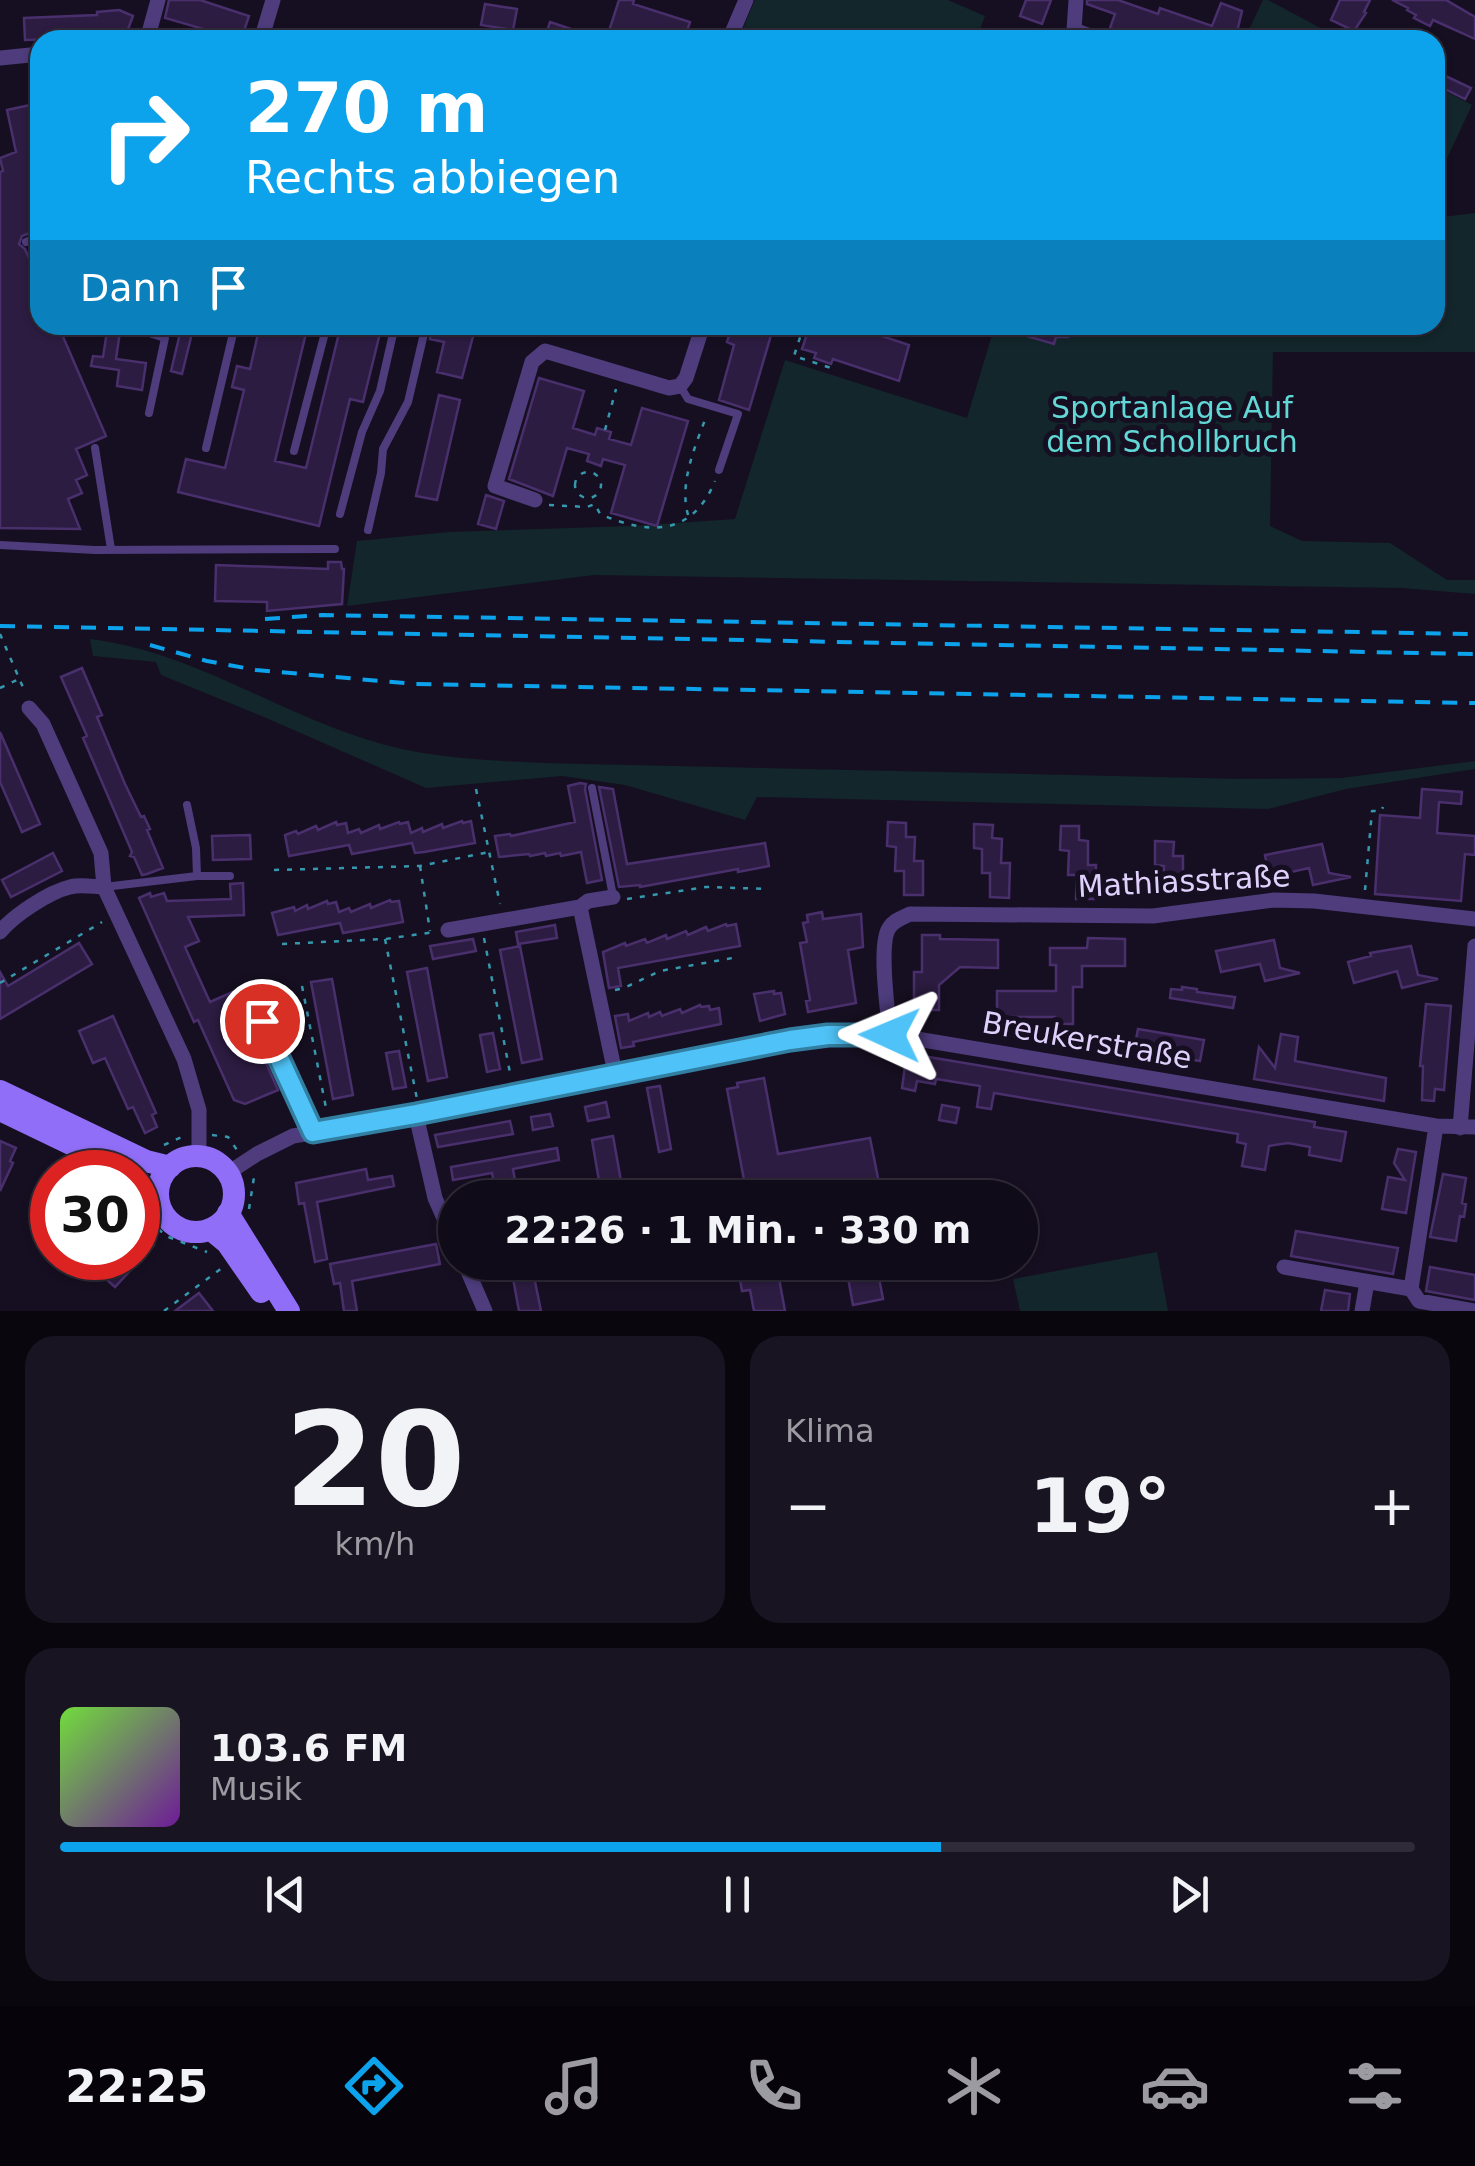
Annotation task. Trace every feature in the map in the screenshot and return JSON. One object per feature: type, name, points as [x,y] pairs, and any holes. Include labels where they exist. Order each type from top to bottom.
[{"type":"main road","points":[[1,1098],[170,1167]]},
{"type":"main road","points":[[1,1098],[92,1150]]},
{"type":"main road","points":[[160,1183],[170,1167],[184,1158],[199,1156],[218,1163],[228,1174],[234,1194],[228,1213],[219,1224],[197,1232],[174,1225],[160,1206]]},
{"type":"main road","points":[[228,1213],[289,1311]]},
{"type":"main road","points":[[210,1229],[227,1243],[274,1311]]},
{"type":"street","points":[[150,30],[158,0]]},
{"type":"street","points":[[264,30],[273,0]]},
{"type":"street","points":[[733,30],[746,0]]},
{"type":"street","points":[[1074,30],[1076,0]]},
{"type":"street","points":[[0,58],[30,55]]},
{"type":"street","points":[[535,500],[495,486],[532,362],[545,351],[669,388],[680,386],[686,378],[700,335]]},
{"type":"street","points":[[29,708],[43,724],[101,853],[104,887],[184,1059],[199,1110],[199,1156]]},
{"type":"street","points":[[2,925],[68,888],[104,887]]},
{"type":"street","points":[[448,930],[580,907],[613,897]]},
{"type":"street","name":"Mathiasstraße","points":[[890,1035],[884,942],[889,928],[910,914],[1154,916],[1274,900],[1475,919]]},
{"type":"street","points":[[580,907],[615,1073]]},
{"type":"street","points":[[1467,1127],[1475,946]]},
{"type":"street","name":"Breukerstraße","points":[[228,1174],[293,1136],[828,1035],[890,1035],[1436,1126],[1467,1127]]},
{"type":"street","points":[[418,1114],[438,1205]]},
{"type":"street","points":[[1436,1126],[1411,1289],[1418,1302],[1474,1311]]},
{"type":"street","points":[[1284,1267],[1411,1289]]},
{"type":"street","points":[[472,1280],[485,1311]]},
{"type":"street","points":[[1362,1311],[1367,1282]]},
{"type":"lane","points":[[26,242],[30,240]]},
{"type":"lane","points":[[149,413],[165,338],[154,335]]},
{"type":"lane","points":[[206,448],[234,335]]},
{"type":"lane","points":[[294,451],[324,335]]},
{"type":"lane","points":[[340,514],[362,432],[380,391],[393,335]]},
{"type":"lane","points":[[368,530],[382,473],[383,449],[408,402],[424,335]]},
{"type":"lane","points":[[680,386],[688,400],[738,414],[719,470]]},
{"type":"lane","points":[[95,448],[111,550]]},
{"type":"lane","points":[[0,545],[111,550],[335,549]]},
{"type":"lane","points":[[592,788],[613,897]]},
{"type":"lane","points":[[186,806],[196,848],[197,876]]},
{"type":"lane","points":[[104,887],[230,876]]},
{"type":"lane","points":[[262,1021],[313,1132]]},
{"type":"path","points":[[801,335],[794,356],[830,368]]},
{"type":"path","points":[[605,430],[621,373]]},
{"type":"path","points":[[688,516],[685,486],[710,406]]},
{"type":"path","points":[[592,497],[600,514],[620,523],[646,529],[669,528],[699,508],[710,494],[719,470]]},
{"type":"path","points":[[586,473],[596,475],[600,484],[592,497],[582,497],[576,489],[577,478],[586,473]]},
{"type":"path","points":[[535,500],[561,506],[596,504]]},
{"type":"path","points":[[0,634],[29,708]]},
{"type":"path","points":[[0,688],[20,678]]},
{"type":"path","points":[[476,789],[504,920]]},
{"type":"path","points":[[1364,907],[1372,811],[1384,808]]},
{"type":"path","points":[[274,870],[420,866],[489,852]]},
{"type":"path","points":[[420,866],[430,932]]},
{"type":"path","points":[[613,897],[620,900],[706,887],[770,889]]},
{"type":"path","points":[[0,983],[116,914]]},
{"type":"path","points":[[481,924],[514,1094]]},
{"type":"path","points":[[282,944],[385,939],[448,930]]},
{"type":"path","points":[[385,939],[418,1114]]},
{"type":"path","points":[[598,993],[624,988],[660,971],[738,957]]},
{"type":"path","points":[[302,986],[330,1130]]},
{"type":"path","points":[[160,1231],[210,1254]]},
{"type":"path","points":[[164,1311],[222,1268]]},
{"type":"green space","points":[[755,0],[948,0],[985,16],[980,30],[742,30]]},
{"type":"green space","points":[[1263,0],[1268,0],[1324,30],[1249,30]]},
{"type":"green space","points":[[1445,91],[1472,105],[1445,163]]},
{"type":"green space","name":"Sportanlage Auf dem Schollbruch","points":[[1475,213],[1475,352],[1273,352],[1270,526],[1302,541],[1390,543],[1447,580],[1475,580],[1475,594],[1402,588],[594,575],[347,606],[357,541],[449,532],[735,519],[785,360],[967,418],[992,335],[1445,335],[1445,217]]},
{"type":"green space","points":[[90,639],[162,655],[365,739],[408,750],[474,759],[1246,779],[1341,778],[1475,761],[1475,769],[1346,789],[1268,809],[757,797],[745,820],[625,785],[562,776],[426,788],[161,675],[156,662],[93,656]]},
{"type":"green space","points":[[1157,1252],[1168,1311],[1020,1311],[1013,1280],[1038,1280],[1038,1274]]},
{"type":"building","points":[[169,0],[200,0],[249,16],[244,30],[206,30],[165,18]]},
{"type":"building","points":[[619,0],[634,0],[633,4],[690,22],[687,30],[609,30]]},
{"type":"building","points":[[1026,0],[1051,0],[1042,24],[1020,16]]},
{"type":"building","points":[[1087,0],[1118,0],[1158,14],[1160,8],[1212,26],[1221,3],[1242,11],[1237,30],[1115,30],[1110,28],[1115,14],[1087,4]]},
{"type":"building","points":[[1340,0],[1370,0],[1355,30],[1331,20]]},
{"type":"building","points":[[1392,0],[1446,0],[1475,17],[1475,39],[1433,20],[1430,26]]},
{"type":"building","points":[[485,4],[517,9],[513,30],[481,25]]},
{"type":"building","points":[[119,10],[133,16],[128,30],[30,30],[30,40],[25,40],[24,18]]},
{"type":"building","points":[[550,22],[574,30],[547,30]]},
{"type":"building","points":[[1445,76],[1471,88],[1465,99],[1445,89]]},
{"type":"building","points":[[30,105],[30,233],[22,236],[19,244],[30,260],[30,335],[62,335],[106,436],[76,449],[87,475],[76,480],[82,493],[68,499],[80,529],[0,528],[0,158],[16,152],[7,110]]},
{"type":"building","points":[[106,335],[120,335],[116,359],[146,363],[142,390],[117,386],[119,370],[91,366],[93,356],[103,357]]},
{"type":"building","points":[[180,335],[192,335],[182,374],[171,371]]},
{"type":"building","points":[[258,335],[306,335],[275,461],[306,468],[339,335],[380,335],[363,402],[350,399],[319,526],[178,492],[186,459],[225,468],[244,390],[232,387],[237,366],[250,369]]},
{"type":"building","points":[[431,335],[473,335],[462,378],[437,372],[444,342],[430,339]]},
{"type":"building","points":[[729,335],[771,335],[749,410],[719,400],[734,345],[727,342]]},
{"type":"building","points":[[807,335],[879,335],[909,345],[899,381],[833,359],[831,364],[802,349]]},
{"type":"building","points":[[1023,335],[1068,335],[1056,337],[1054,344]]},
{"type":"building","points":[[539,378],[584,391],[573,428],[595,435],[597,428],[611,432],[609,439],[631,445],[642,408],[688,421],[657,526],[611,513],[625,465],[603,459],[601,466],[587,461],[589,454],[567,448],[553,496],[509,479]]},
{"type":"building","points":[[439,395],[460,400],[437,500],[416,496]]},
{"type":"building","points":[[486,495],[504,501],[496,529],[478,524]]},
{"type":"building","points":[[328,562],[341,562],[344,569],[342,604],[267,611],[267,602],[215,601],[216,565],[328,569]]},
{"type":"building","points":[[82,668],[102,715],[97,717],[125,784],[150,829],[147,830],[163,868],[147,874],[142,875],[130,856],[132,852],[61,677]]},
{"type":"building","points":[[0,732],[40,824],[22,832],[0,782]]},
{"type":"building","points":[[586,784],[602,880],[587,883],[581,852],[499,857],[495,836],[575,822],[568,786]]},
{"type":"building","points":[[599,787],[613,789],[627,864],[765,843],[769,866],[619,887]]},
{"type":"building","points":[[1422,789],[1462,792],[1461,804],[1439,802],[1437,833],[1475,836],[1475,855],[1465,854],[1461,901],[1375,894],[1380,815],[1420,818]]},
{"type":"building","points":[[471,821],[475,843],[415,853],[412,843],[352,854],[349,845],[289,856],[285,835],[316,826],[318,830],[336,822],[346,823],[348,833],[359,829],[361,833],[379,825],[380,829],[408,822],[411,833]]},
{"type":"building","points":[[888,822],[906,823],[906,837],[915,837],[914,861],[923,861],[923,895],[904,895],[904,871],[895,871],[896,847],[887,846]]},
{"type":"building","points":[[974,824],[993,825],[992,838],[1002,839],[1001,863],[1010,863],[1009,898],[990,897],[990,873],[982,873],[982,849],[974,848]]},
{"type":"building","points":[[1061,826],[1079,826],[1079,840],[1088,841],[1088,865],[1096,865],[1095,899],[1076,899],[1077,875],[1068,875],[1069,851],[1060,850]]},
{"type":"building","points":[[250,835],[251,859],[213,860],[212,836]]},
{"type":"building","points":[[1155,841],[1174,842],[1173,856],[1183,856],[1183,890],[1163,890],[1164,866],[1155,865]]},
{"type":"building","points":[[1322,844],[1329,873],[1351,877],[1313,885],[1309,868],[1269,877],[1265,855]]},
{"type":"building","points":[[53,853],[62,871],[11,897],[2,880]]},
{"type":"building","points":[[243,883],[244,915],[188,917],[199,941],[185,947],[210,1002],[244,987],[253,1007],[243,1011],[278,1090],[245,1104],[234,1100],[198,1020],[194,1022],[139,898],[164,893],[167,901],[231,899],[230,884]]},
{"type":"building","points":[[327,901],[336,902],[339,912],[349,908],[351,912],[399,901],[403,922],[343,933],[340,923],[278,935],[272,913],[294,907],[295,911],[307,905],[308,909]]},
{"type":"building","points":[[822,912],[823,919],[861,914],[863,947],[848,950],[856,1003],[808,1012],[806,1001],[810,1000],[800,943],[807,942],[803,923],[808,922],[807,915]]},
{"type":"building","points":[[736,924],[740,946],[618,968],[621,986],[609,988],[603,952],[625,943],[626,946],[645,939],[647,943],[666,935],[667,939],[686,931],[688,935]]},
{"type":"building","points":[[555,925],[557,938],[518,944],[516,932]]},
{"type":"building","points":[[922,935],[998,940],[998,968],[960,967],[939,985],[939,1010],[914,1010],[914,972],[922,972]]},
{"type":"building","points":[[1088,938],[1125,939],[1125,966],[1082,966],[1082,987],[1073,987],[1073,1024],[1055,1024],[1055,1017],[997,1017],[997,991],[1056,991],[1056,965],[1050,965],[1050,948],[1087,948]]},
{"type":"building","points":[[473,939],[476,951],[433,959],[430,946]]},
{"type":"building","points":[[1274,940],[1280,968],[1300,973],[1265,981],[1260,964],[1221,972],[1216,951]]},
{"type":"building","points":[[79,943],[92,964],[0,1019],[0,972],[8,986]]},
{"type":"building","points":[[520,946],[542,1059],[522,1063],[500,950]]},
{"type":"building","points":[[1411,946],[1418,975],[1438,979],[1402,988],[1397,971],[1354,983],[1348,962],[1371,956],[1370,953]]},
{"type":"building","points":[[427,968],[447,1077],[428,1081],[407,972]]},
{"type":"building","points":[[332,979],[353,1095],[333,1099],[311,982]]},
{"type":"building","points":[[1182,987],[1235,997],[1233,1008],[1170,998],[1171,989]]},
{"type":"building","points":[[781,993],[785,1014],[760,1021],[754,994]]},
{"type":"building","points":[[1426,1004],[1451,1006],[1444,1090],[1435,1089],[1434,1101],[1422,1100],[1420,1066]]},
{"type":"building","points":[[700,1005],[709,1006],[710,1010],[719,1008],[721,1024],[633,1042],[634,1046],[621,1048],[615,1016],[628,1014],[629,1021],[648,1013],[649,1017],[660,1012],[662,1016],[680,1009],[682,1013]]},
{"type":"building","points":[[113,1016],[156,1113],[152,1115],[157,1127],[145,1133],[133,1107],[128,1109],[105,1058],[93,1063],[79,1031]]},
{"type":"building","points":[[1138,1029],[1204,1040],[1200,1061],[1134,1050]]},
{"type":"building","points":[[493,1033],[500,1069],[487,1072],[480,1035]]},
{"type":"building","points":[[1281,1034],[1298,1037],[1295,1061],[1386,1078],[1384,1101],[1254,1079],[1259,1047],[1275,1068]]},
{"type":"building","points":[[399,1051],[406,1087],[393,1089],[386,1053]]},
{"type":"building","points":[[911,1054],[1315,1122],[1314,1127],[1346,1132],[1341,1161],[1309,1155],[1310,1147],[1288,1143],[1269,1146],[1265,1170],[1242,1166],[1246,1144],[1237,1142],[1238,1134],[994,1093],[991,1109],[977,1107],[980,1086],[936,1079],[935,1084],[917,1081],[915,1091],[902,1088],[906,1058]]},
{"type":"building","points":[[764,1078],[778,1154],[870,1138],[878,1180],[744,1180],[727,1089],[738,1087],[737,1083]]},
{"type":"building","points":[[660,1086],[671,1149],[659,1152],[647,1088]]},
{"type":"building","points":[[606,1102],[609,1117],[588,1121],[585,1107]]},
{"type":"building","points":[[942,1105],[959,1108],[956,1123],[939,1120]]},
{"type":"building","points":[[550,1114],[553,1126],[533,1130],[531,1117]]},
{"type":"building","points":[[510,1121],[513,1134],[438,1147],[435,1135]]},
{"type":"building","points":[[613,1136],[621,1180],[599,1180],[592,1140]]},
{"type":"building","points":[[0,1141],[16,1148],[0,1191]]},
{"type":"building","points":[[557,1148],[559,1160],[513,1169],[515,1180],[493,1180],[492,1173],[453,1180],[451,1167]]},
{"type":"building","points":[[1398,1149],[1416,1152],[1406,1213],[1382,1209],[1388,1177],[1405,1180],[1394,1163]]},
{"type":"building","points":[[366,1169],[368,1180],[392,1176],[394,1186],[317,1202],[327,1259],[315,1262],[304,1203],[299,1204],[296,1183]]},
{"type":"building","points":[[1443,1174],[1466,1178],[1464,1217],[1460,1216],[1456,1241],[1430,1237]]},
{"type":"building","points":[[1296,1231],[1398,1248],[1393,1274],[1291,1256]]},
{"type":"building","points":[[436,1244],[438,1254],[438,1264],[352,1281],[357,1311],[344,1311],[340,1283],[334,1284],[330,1264]]},
{"type":"building","points":[[1430,1267],[1475,1275],[1475,1300],[1426,1291]]},
{"type":"building","points":[[513,1280],[535,1280],[541,1311],[519,1311]]},
{"type":"building","points":[[740,1280],[779,1280],[785,1311],[754,1311],[750,1290],[742,1291]]},
{"type":"building","points":[[848,1280],[879,1280],[883,1299],[853,1305]]},
{"type":"building","points":[[1325,1290],[1350,1294],[1348,1311],[1321,1311]]},
{"type":"building","points":[[199,1293],[213,1311],[175,1311]]},
{"type":"railway","points":[[265,619],[322,615],[1475,634]]},
{"type":"railway","points":[[0,626],[1475,654]]},
{"type":"railway","points":[[150,645],[256,670],[415,684],[1475,703]]},
{"type":"route","points":[[262,1021],[313,1132],[790,1040],[828,1035],[890,1035]]}]
